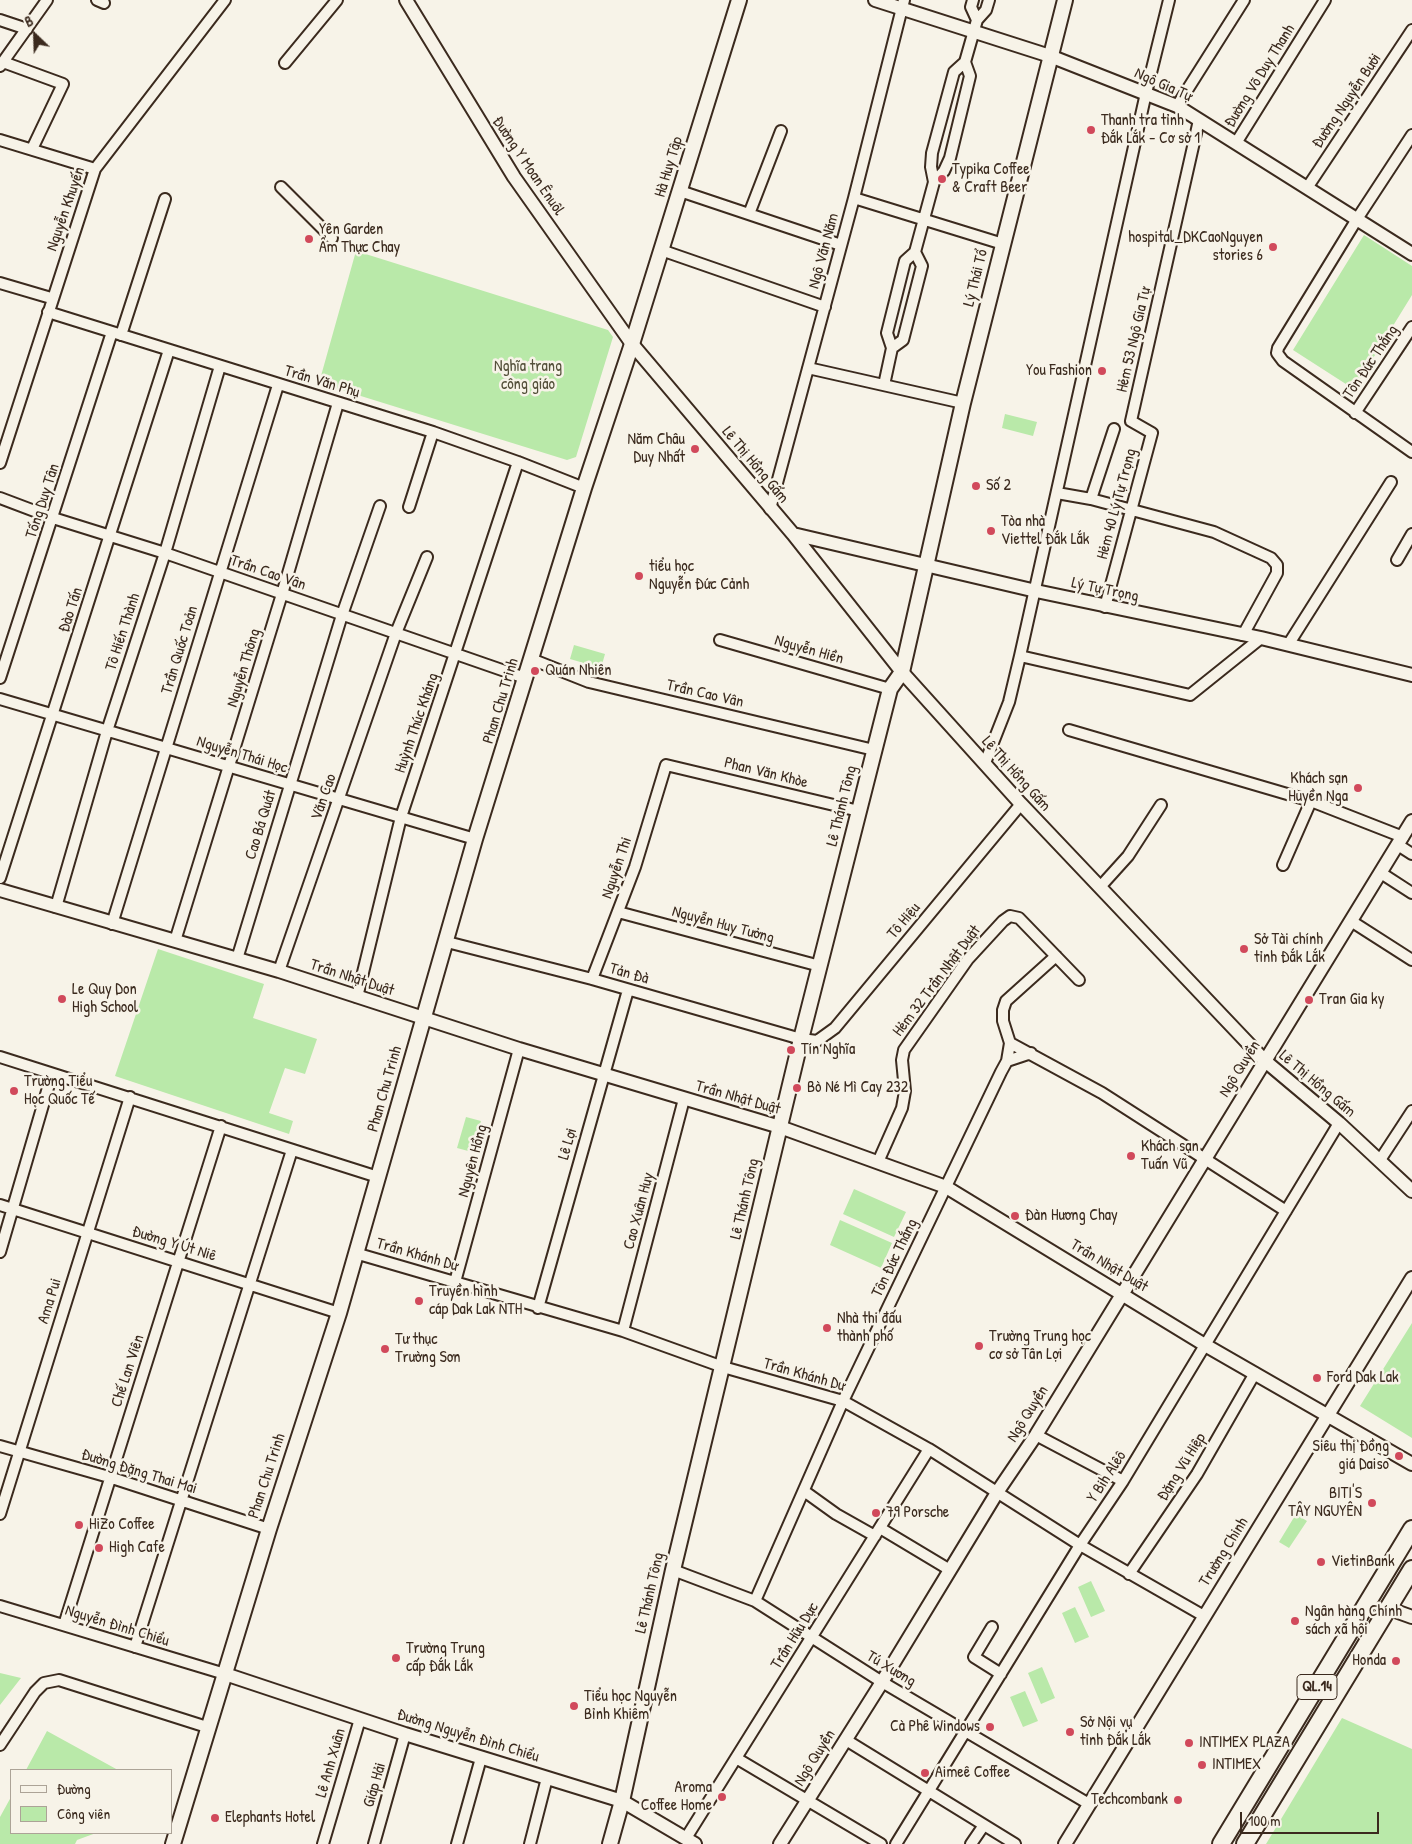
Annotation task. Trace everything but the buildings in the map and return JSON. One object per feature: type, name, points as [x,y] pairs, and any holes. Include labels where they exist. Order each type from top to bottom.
[{"type":"main road","name":"Hà Huy Tập","points":[[632,344],[739,0]]},
{"type":"main road","name":"Lý Thái Tổ","points":[[927,567],[963,403],[1065,0]]},
{"type":"main road","name":"Phan Chu Trinh","points":[[174,1844],[268,1528],[339,1312],[423,1017],[447,942],[475,839],[584,488],[632,344]]},
{"type":"main road","name":"Lê Thánh Tông","points":[[610,1844],[622,1801],[673,1570],[801,1039],[890,689],[902,672],[927,567]]},
{"type":"main road","name":"QL.14","points":[[1221,1844],[1412,1530]]},
{"type":"main road","name":"QL.14","points":[[1245,1844],[1412,1569]]},
{"type":"main road","points":[[1370,1598],[1387,1608]]},
{"type":"street","points":[[32,149],[63,84],[1,64],[48,0]]},
{"type":"street","name":"Nguyễn Khuyến","points":[[0,463],[2,446],[94,169],[225,0]]},
{"type":"street","points":[[285,64],[337,0]]},
{"type":"street","name":"Đường Y Moan Ênuôl","points":[[406,0],[514,177],[632,344]]},
{"type":"street","name":"Ngô Gia Tự","points":[[875,0],[902,5],[974,32],[1050,56],[1177,106],[1412,254]]},
{"type":"street","points":[[973,0],[971,7],[977,20]]},
{"type":"street","points":[[884,385],[892,348],[887,333],[905,261],[915,252],[934,182],[931,167],[932,153],[954,72],[965,62],[977,20],[986,10],[989,0]]},
{"type":"street","points":[[985,763],[1009,702],[1036,592],[1146,94],[1169,0]]},
{"type":"street","points":[[1177,106],[1244,0]]},
{"type":"street","name":"Đường Võ Duy Thanh","points":[[1236,143],[1325,0]]},
{"type":"street","name":"Ngô Văn Năm","points":[[770,509],[854,198],[902,5]]},
{"type":"street","points":[[0,20],[26,29]]},
{"type":"street","name":"Đường Nguyễn Bưởi","points":[[1308,188],[1412,30]]},
{"type":"street","points":[[934,182],[944,171],[950,158],[970,76],[965,62]]},
{"type":"street","name":"Hẻm 53 Ngô Gia Tự","points":[[1131,421],[1199,120]]},
{"type":"street","points":[[749,214],[781,131]]},
{"type":"street","points":[[1412,135],[1357,219],[1278,348],[1277,353],[1283,361],[1412,452]]},
{"type":"street","points":[[0,140],[94,169]]},
{"type":"street","points":[[281,187],[332,238]]},
{"type":"street","points":[[680,191],[841,245]]},
{"type":"street","points":[[854,198],[1003,244]]},
{"type":"street","name":"Tống Duy Tân","points":[[0,678],[116,334],[165,199]]},
{"type":"street","points":[[662,250],[824,307]]},
{"type":"street","points":[[892,348],[903,340],[922,266],[915,252]]},
{"type":"street","points":[[0,283],[51,298]]},
{"type":"street","name":"Trần Văn Phụ","points":[[48,312],[434,432],[584,488]]},
{"type":"street","name":"Tôn Đức Thắng","points":[[1355,413],[1412,328]]},
{"type":"street","name":"Lê Thị Hồng Gấm","points":[[632,344],[793,534],[902,672],[1021,804],[1264,1060],[1339,1123],[1412,1191]]},
{"type":"street","name":"Đào Tấn","points":[[0,878],[111,537],[169,350]]},
{"type":"street","name":"Tô Hiến Thành","points":[[56,908],[107,731],[165,553],[220,366]]},
{"type":"street","points":[[808,368],[963,403]]},
{"type":"street","name":"Trần Quốc Toản","points":[[112,924],[278,384]]},
{"type":"street","name":"Nguyễn Thông","points":[[175,941],[282,594],[338,403]]},
{"type":"street","name":"Hẻm 40 Lý Tự Trọng","points":[[1105,607],[1129,511],[1152,433],[1131,421]]},
{"type":"street","points":[[1091,499],[1114,429]]},
{"type":"street","points":[[409,507],[434,432]]},
{"type":"street","name":"Huỳnh Thúc Kháng","points":[[357,997],[401,817],[457,652],[518,462]]},
{"type":"street","points":[[1288,646],[1391,482]]},
{"type":"street","points":[[1057,493],[1091,499],[1129,511],[1214,532],[1271,558],[1277,565],[1277,573],[1243,635]]},
{"type":"street","name":"Trần Cao Vân","points":[[0,498],[53,518],[165,553],[342,615],[457,652],[525,678]]},
{"type":"street","name":"Cao Bá Quát","points":[[237,959],[342,615],[380,506]]},
{"type":"street","name":"Lý Tự Trọng","points":[[793,534],[1036,592],[1261,638],[1412,675]]},
{"type":"street","points":[[1397,560],[1412,534]]},
{"type":"street","name":"Văn Cao","points":[[279,972],[396,633],[427,557]]},
{"type":"street","points":[[1020,656],[1190,695],[1261,638]]},
{"type":"street","name":"Nguyễn Hiền","points":[[720,640],[890,689]]},
{"type":"street","name":"Trần Cao Vân","points":[[532,659],[589,682],[874,750]]},
{"type":"street","name":"Nguyễn Thái Học","points":[[0,699],[475,839]]},
{"type":"street","points":[[1069,730],[1311,801],[1400,841],[1412,854]]},
{"type":"street","name":"Phan Văn Khòe","points":[[666,765],[859,811]]},
{"type":"street","name":"Nguyễn Thi","points":[[592,979],[635,867],[666,765]]},
{"type":"street","points":[[1283,865],[1311,801]]},
{"type":"street","name":"Tô Hiệu","points":[[801,1039],[817,1041],[835,1028],[1021,804]]},
{"type":"street","points":[[1100,887],[1128,856],[1161,805]]},
{"type":"street","name":"Ngô Quyền","points":[[780,1844],[882,1682],[998,1491],[1036,1435],[1204,1157],[1412,821]]},
{"type":"street","points":[[1381,873],[1412,893]]},
{"type":"street","name":"Trần Nhật Duật","points":[[0,890],[56,908],[237,959],[519,1049],[780,1127],[946,1186],[1122,1292],[1205,1345],[1412,1464]]},
{"type":"street","name":"Nguyễn Huy Tưởng","points":[[618,912],[820,966]]},
{"type":"street","name":"Hẻm 32 Trần Nhật Duật","points":[[878,1162],[902,1108],[905,1091],[902,1060],[904,1050],[979,946],[1007,918],[1014,915],[1079,980]]},
{"type":"street","points":[[1351,921],[1412,960]]},
{"type":"street","name":"Tản Đà","points":[[447,942],[592,979],[801,1039]]},
{"type":"street","points":[[1031,1053],[1008,1061],[1010,1043],[1003,1021],[1003,1010],[1006,1001],[1056,956]]},
{"type":"street","name":"Lê Lợi","points":[[538,1308],[628,990]]},
{"type":"street","points":[[1010,1043],[1102,1093],[1286,1210]]},
{"type":"street","name":"Nguyên Hồng","points":[[455,1282],[519,1049]]},
{"type":"street","points":[[0,1057],[378,1177]]},
{"type":"street","name":"Tôn Đức Thắng","points":[[755,1601],[843,1401],[1008,1061]]},
{"type":"street","points":[[0,1252],[52,1074]]},
{"type":"street","name":"Ama Pui","points":[[0,1514],[86,1233],[130,1097]]},
{"type":"street","name":"Cao Xuân Huy","points":[[623,1331],[684,1099]]},
{"type":"street","points":[[1380,1160],[1412,1110]]},
{"type":"street","name":"Y Bih Alêô","points":[[896,1844],[1080,1544],[1122,1481],[1339,1123]]},
{"type":"street","name":"Chế Lan Viên","points":[[64,1625],[221,1126]]},
{"type":"street","points":[[135,1647],[292,1150]]},
{"type":"street","name":"Đường Y Út Niê","points":[[0,1205],[339,1312]]},
{"type":"street","name":"Trần Khánh Dư","points":[[355,1253],[538,1308],[623,1331],[723,1367],[843,1401],[929,1449],[1129,1574],[1204,1616]]},
{"type":"street","name":"Trường Chinh","points":[[1065,1844],[1412,1278]]},
{"type":"street","name":"Đặng Vũ Hiệp","points":[[1129,1574],[1197,1474],[1255,1373]]},
{"type":"street","points":[[1036,1435],[1122,1481]]},
{"type":"street","name":"Đường Đặng Thai Mai","points":[[0,1446],[110,1477],[268,1528]]},
{"type":"street","name":"Trần Hữu Dực","points":[[690,1841],[736,1758],[929,1449]]},
{"type":"street","points":[[804,1491],[836,1514],[878,1532],[950,1570]]},
{"type":"street","name":"Tú Xương","points":[[673,1570],[755,1601],[882,1682],[966,1729],[1089,1804]]},
{"type":"street","name":"Nguyễn Đình Chiểu","points":[[0,1606],[225,1674]]},
{"type":"street","points":[[1387,1608],[1412,1617]]},
{"type":"street","points":[[992,1627],[974,1657],[1000,1674]]},
{"type":"street","name":"Đường Nguyễn Đình Chiểu","points":[[225,1674],[405,1734],[622,1801],[690,1841]]},
{"type":"street","points":[[0,1745],[35,1692],[44,1683],[60,1680],[210,1728]]},
{"type":"street","name":"Lê Anh Xuân","points":[[324,1844],[360,1719]]},
{"type":"street","name":"Giáp Hải","points":[[374,1844],[405,1734]]},
{"type":"street","points":[[846,1740],[1015,1844]]},
{"type":"street","points":[[457,1844],[481,1758]]},
{"type":"street","points":[[736,1758],[881,1844]]},
{"type":"street","points":[[530,1844],[547,1778]]},
{"type":"street","points":[[972,1844],[984,1825]]},
{"type":"green space","points":[[1364,235],[1412,266],[1412,295],[1359,381],[1349,386],[1293,350]]},
{"type":"green space","name":"Nghĩa trang công giáo","points":[[356,251],[608,330],[613,337],[576,457],[567,460],[319,383]]},
{"type":"green space","points":[[1005,414],[1037,422],[1033,436],[1002,428]]},
{"type":"green space","points":[[574,645],[605,654],[601,668],[570,659]]},
{"type":"green space","points":[[158,949],[264,984],[253,1018],[317,1039],[305,1074],[285,1068],[269,1113],[293,1121],[289,1134],[115,1076]]},
{"type":"green space","points":[[466,1117],[481,1121],[472,1152],[457,1148]]},
{"type":"green space","points":[[854,1189],[906,1212],[894,1237],[843,1214]]},
{"type":"green space","points":[[840,1220],[892,1243],[881,1268],[830,1245]]},
{"type":"green space","points":[[1412,1323],[1412,1438],[1360,1406]]},
{"type":"green space","points":[[1296,1514],[1307,1521],[1289,1548],[1279,1542]]},
{"type":"green space","points":[[1091,1581],[1105,1611],[1091,1617],[1078,1587]]},
{"type":"green space","points":[[1075,1607],[1089,1637],[1075,1643],[1062,1613]]},
{"type":"green space","points":[[1042,1667],[1055,1698],[1041,1704],[1028,1673]]},
{"type":"green space","points":[[0,1673],[21,1678],[0,1705]]},
{"type":"green space","points":[[1025,1691],[1038,1721],[1023,1727],[1010,1697]]},
{"type":"green space","points":[[1342,1718],[1412,1749],[1412,1844],[1266,1844]]},
{"type":"green space","points":[[47,1731],[116,1769],[27,1769]]},
{"type":"green space","points":[[10,1799],[10,1834],[93,1834],[77,1840],[75,1844],[0,1844],[0,1817]]},
{"type":"place","name":"Thanh tra tỉnh Đắk Lắk - Cơ sở 1","points":[[1091,130]]},
{"type":"place","name":"Typika Coffee & Craft Beer","points":[[942,179]]},
{"type":"place","name":"Yên Garden Ẩm Thực Chay","points":[[309,239]]},
{"type":"place","name":"hospital_DKCaoNguyen stories 6","points":[[1273,247]]},
{"type":"place","name":"You Fashion","points":[[1102,371]]},
{"type":"place","name":"Năm Châu Duy Nhất","points":[[695,449]]},
{"type":"place","name":"Số 2","points":[[976,486]]},
{"type":"place","name":"Tòa nhà Viettel Đắk Lắk","points":[[991,531]]},
{"type":"place","name":"tiểu học Nguyễn Đức Cảnh","points":[[639,576]]},
{"type":"place","name":"Quán Nhiên","points":[[535,671]]},
{"type":"place","name":"Khách sạn Huyền Nga","points":[[1358,788]]},
{"type":"place","name":"Sở Tài chính tỉnh Đắk Lắk","points":[[1244,949]]},
{"type":"place","name":"Le Quy Don High School","points":[[62,999]]},
{"type":"place","name":"Tran Gia ky","points":[[1309,1000]]},
{"type":"place","name":"Tín Nghĩa","points":[[791,1050]]},
{"type":"place","name":"Bò Né Mì Cay 232","points":[[797,1088]]},
{"type":"place","name":"Trường Tiểu Học Quốc Tế","points":[[14,1091]]},
{"type":"place","name":"Khách sạn Tuấn Vũ","points":[[1131,1156]]},
{"type":"place","name":"Đàn Hương Chay","points":[[1015,1216]]},
{"type":"place","name":"Truyền hình cáp Dak Lak NTH","points":[[419,1301]]},
{"type":"place","name":"Nhà thi đấu thành phố","points":[[827,1328]]},
{"type":"place","name":"Trường Trung học cơ sở Tân Lợi","points":[[979,1346]]},
{"type":"place","name":"Tư thục Trường Sơn","points":[[385,1349]]},
{"type":"place","name":"Ford Dak Lak","points":[[1317,1378]]},
{"type":"place","name":"Siêu thị Đồng giá Daiso","points":[[1399,1456]]},
{"type":"place","name":"BITI'S TÂY NGUYÊN","points":[[1372,1503]]},
{"type":"place","name":"79 Porsche","points":[[876,1513]]},
{"type":"place","name":"HiZo Coffee","points":[[79,1525]]},
{"type":"place","name":"High Cafe","points":[[99,1548]]},
{"type":"place","name":"VietinBank","points":[[1321,1562]]},
{"type":"place","name":"Ngân hàng Chính sách xã hội","points":[[1295,1621]]},
{"type":"place","name":"Trường Trung cấp Đắk Lắk","points":[[396,1658]]},
{"type":"place","name":"Honda","points":[[1396,1661]]},
{"type":"place","name":"Tiểu học Nguyễn Bỉnh Khiêm","points":[[574,1706]]},
{"type":"place","name":"Cà Phê Windows","points":[[990,1727]]},
{"type":"place","name":"Sở Nội vụ tỉnh Đắk Lắk","points":[[1070,1732]]},
{"type":"place","name":"INTIMEX PLAZA","points":[[1189,1743]]},
{"type":"place","name":"INTIMEX","points":[[1202,1765]]},
{"type":"place","name":"Aimeê Coffee","points":[[925,1773]]},
{"type":"place","name":"Aroma Coffee Home","points":[[722,1797]]},
{"type":"place","name":"Techcombank","points":[[1178,1800]]},
{"type":"place","name":"Elephants Hotel","points":[[215,1818]]}]
